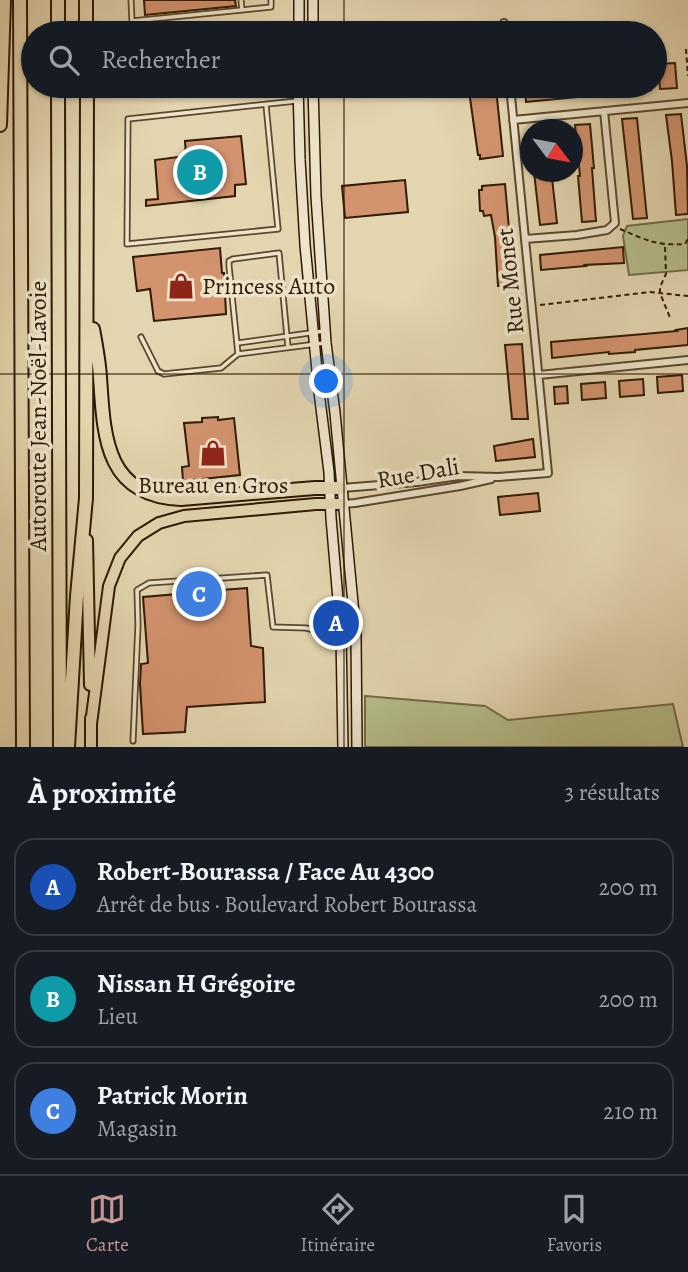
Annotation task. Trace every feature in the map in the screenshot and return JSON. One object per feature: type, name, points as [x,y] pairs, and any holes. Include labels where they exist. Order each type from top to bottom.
[{"type":"highway","points":[[0,125],[4,0]]},
{"type":"highway","name":"Autoroute Jean-Noël-Lavoie","points":[[20,0],[23,747]]},
{"type":"highway","points":[[58,0],[58,21]]},
{"type":"highway","points":[[86,0],[86,21]]},
{"type":"highway","name":"Autoroute Jean-Noël-Lavoie","points":[[58,98],[60,747]]},
{"type":"highway","points":[[68,747],[86,498],[87,98]]},
{"type":"highway","points":[[87,285],[108,442],[116,465],[131,484],[154,496],[181,499],[335,488]]},
{"type":"main road","points":[[86,498],[91,747]]},
{"type":"main road","points":[[91,724],[109,586],[120,558],[138,536],[153,526],[177,517],[302,505],[342,504]]},
{"type":"street","points":[[299,0],[299,21]]},
{"type":"street","points":[[313,0],[313,21]]},
{"type":"street","points":[[313,98],[316,196],[335,488],[330,504],[341,635],[342,747]]},
{"type":"street","name":"Rue Monet","points":[[511,98],[548,473]]},
{"type":"street","points":[[298,101],[302,204],[314,344],[335,488],[342,504],[356,635],[357,747]]},
{"type":"street","points":[[513,120],[688,103]]},
{"type":"street","points":[[525,239],[597,232],[607,230],[615,223],[604,111]]},
{"type":"street","points":[[539,375],[688,360]]},
{"type":"street","name":"Rue Dali","points":[[335,488],[459,476],[499,477],[548,473]]},
{"type":"street","name":"Rue Dali","points":[[342,504],[460,486],[499,477]]},
{"type":"lane","points":[[131,0],[132,21],[271,7],[271,0]]},
{"type":"lane","points":[[241,0],[242,10]]},
{"type":"lane","points":[[266,105],[278,229],[127,244],[128,119],[298,101]]},
{"type":"lane","points":[[238,354],[229,266],[229,261],[233,259],[279,253],[288,347]]},
{"type":"lane","points":[[237,344],[326,331]]},
{"type":"lane","points":[[141,337],[162,373],[221,368],[238,354],[326,343]]},
{"type":"lane","points":[[133,741],[137,590],[149,583],[267,575],[273,627],[306,628],[337,636],[356,635]]},
{"type":"path","points":[[686,48],[688,76]]},
{"type":"path","points":[[612,226],[665,246],[685,244],[688,239]]},
{"type":"path","points":[[665,246],[666,274],[660,293],[671,320]]},
{"type":"path","points":[[532,306],[650,292],[688,296]]},
{"type":"green space","points":[[688,219],[688,270],[629,275],[623,236],[627,226]]},
{"type":"green space","points":[[365,696],[485,706],[508,720],[673,704],[683,747],[365,747]]},
{"type":"building","points":[[144,0],[235,0],[236,6],[145,15]]},
{"type":"building","points":[[667,63],[675,63],[677,88],[667,89]]},
{"type":"building","points":[[470,98],[497,98],[503,156],[480,159]]},
{"type":"building","points":[[526,98],[568,98],[526,102]]},
{"type":"building","points":[[681,114],[687,166],[688,214],[676,215],[666,115]]},
{"type":"building","points":[[637,118],[647,218],[633,219],[622,119]]},
{"type":"building","points":[[583,124],[590,124],[596,221],[582,222],[579,182],[583,182]]},
{"type":"building","points":[[241,136],[246,184],[235,185],[235,196],[146,206],[146,200],[158,199],[155,160],[186,156],[185,141]]},
{"type":"building","points":[[405,180],[408,212],[345,218],[342,186]]},
{"type":"building","points":[[535,182],[552,182],[557,223],[540,225]]},
{"type":"building","points":[[505,184],[515,285],[498,286],[491,215],[484,216],[483,211],[480,211],[479,190],[482,190],[482,186]]},
{"type":"building","points":[[623,247],[624,263],[541,270],[540,255]]},
{"type":"building","name":"Princess Auto","points":[[220,248],[226,314],[154,321],[150,289],[137,291],[133,257]]},
{"type":"building","points":[[688,328],[688,345],[552,358],[551,342]]},
{"type":"building","points":[[522,344],[528,419],[512,419],[505,345]]},
{"type":"building","points":[[682,375],[683,391],[658,393],[657,377]]},
{"type":"building","points":[[643,379],[644,395],[620,397],[619,381]]},
{"type":"building","points":[[605,382],[606,398],[582,400],[581,384]]},
{"type":"building","points":[[567,386],[568,403],[555,404],[554,387]]},
{"type":"building","points":[[218,417],[218,420],[234,418],[240,475],[183,481],[182,467],[189,466],[184,423],[202,422],[202,418]]},
{"type":"building","points":[[533,439],[535,457],[496,461],[494,446]]},
{"type":"building","points":[[538,493],[540,511],[500,515],[498,497]]},
{"type":"building","points":[[208,588],[208,591],[247,588],[251,646],[263,648],[265,702],[187,707],[185,732],[143,734],[141,664],[148,663],[143,597],[190,593],[190,590]]},
{"type":"place","name":"Nissan H Grégoire","points":[[200,172]]},
{"type":"place","name":"Princess Auto","points":[[181,286]]},
{"type":"place","name":"Bureau en Gros","points":[[213,453]]},
{"type":"place","name":"Patrick Morin","points":[[199,594]]},
{"type":"place","name":"Robert-Bourassa / Face Au 4300","points":[[336,623]]}]
